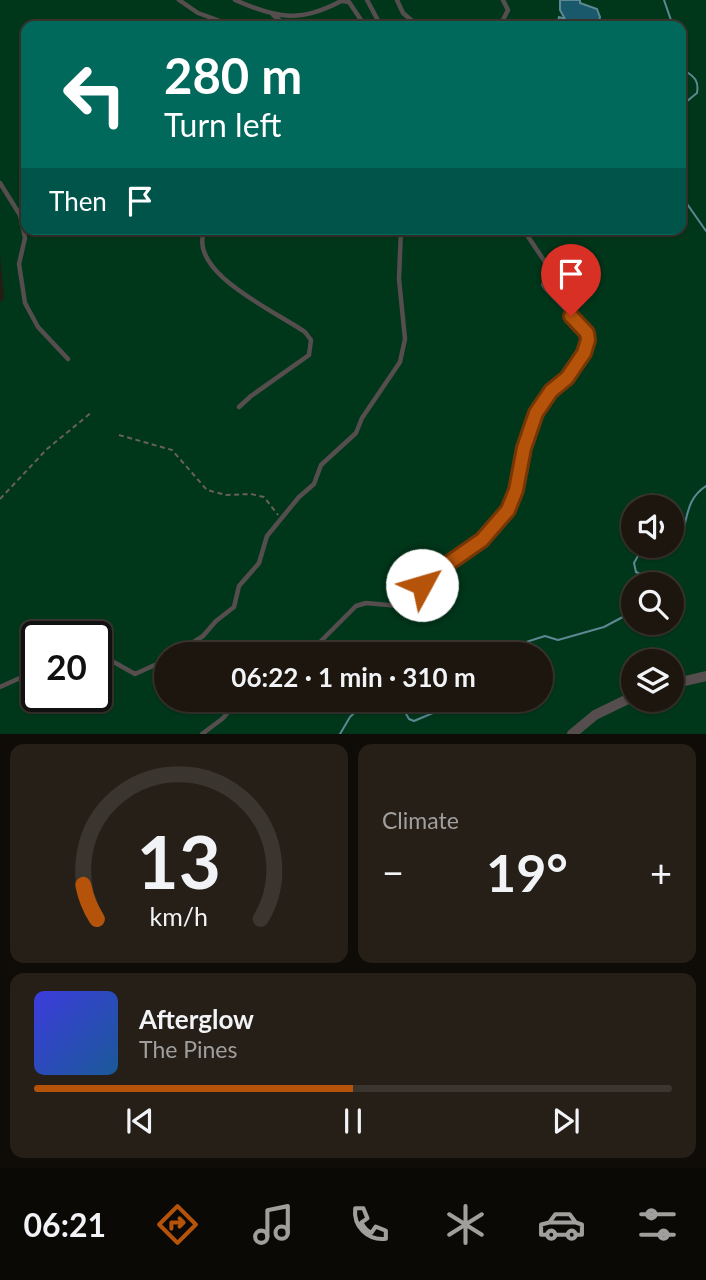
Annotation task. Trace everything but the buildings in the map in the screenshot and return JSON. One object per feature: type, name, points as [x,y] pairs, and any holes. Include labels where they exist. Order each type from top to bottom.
[{"type":"street","points":[[684,681],[706,676]]},
{"type":"street","points":[[572,734],[595,715],[621,702]]},
{"type":"lane","points":[[179,0],[198,13],[220,21]]},
{"type":"lane","points":[[235,0],[280,21]]},
{"type":"lane","points":[[366,0],[377,21]]},
{"type":"lane","points":[[397,0],[403,13],[412,21]]},
{"type":"lane","points":[[502,21],[508,10],[503,0]]},
{"type":"lane","points":[[272,15],[307,16],[342,1],[349,2],[362,21]]},
{"type":"lane","points":[[0,183],[21,220]]},
{"type":"lane","points":[[24,235],[19,264],[25,303],[38,327],[68,359]]},
{"type":"lane","points":[[203,235],[201,242],[212,267],[234,287],[305,332],[311,340],[309,355],[239,407]]},
{"type":"lane","points":[[194,642],[234,607],[239,586],[259,563],[267,536],[282,516],[314,484],[321,465],[356,433],[362,418],[400,362],[405,339],[399,279],[401,235]]},
{"type":"lane","points":[[320,642],[356,606],[366,603],[400,606],[413,601],[426,579],[482,540],[508,510],[516,490],[524,448],[536,413],[551,391],[573,370],[584,353],[589,337],[543,285],[547,273],[545,262],[527,235]]},
{"type":"lane","points":[[112,661],[135,674],[154,665]]},
{"type":"lane","points":[[0,687],[21,677]]},
{"type":"lane","points":[[202,734],[228,712]]},
{"type":"path","points":[[0,499],[47,449],[92,412]]},
{"type":"path","points":[[119,435],[172,450],[207,490],[226,495],[251,494],[264,497],[278,515],[282,516]]},
{"type":"green space","points":[[0,0],[706,0],[706,734],[0,734],[0,302],[4,299],[0,254]]},
{"type":"water","points":[[560,0],[580,0],[580,3],[597,9],[599,21],[558,21],[559,17],[565,19],[560,10]]},
{"type":"waterway","points":[[664,0],[671,21]]},
{"type":"waterway","points":[[686,72],[696,80],[697,85],[697,93],[686,102]]},
{"type":"waterway","points":[[686,202],[706,231]]},
{"type":"waterway","points":[[636,572],[634,563],[639,554],[664,550],[678,540],[692,501],[706,486]]},
{"type":"waterway","points":[[526,642],[545,636],[558,640],[604,627],[621,618]]},
{"type":"waterway","points":[[340,734],[355,712]]},
{"type":"waterway","points":[[405,712],[409,719],[414,721],[435,712]]},
{"type":"route","points":[[422,585],[426,579],[482,540],[508,510],[516,490],[524,448],[536,413],[551,391],[567,378],[587,345],[587,333],[571,316]]}]
